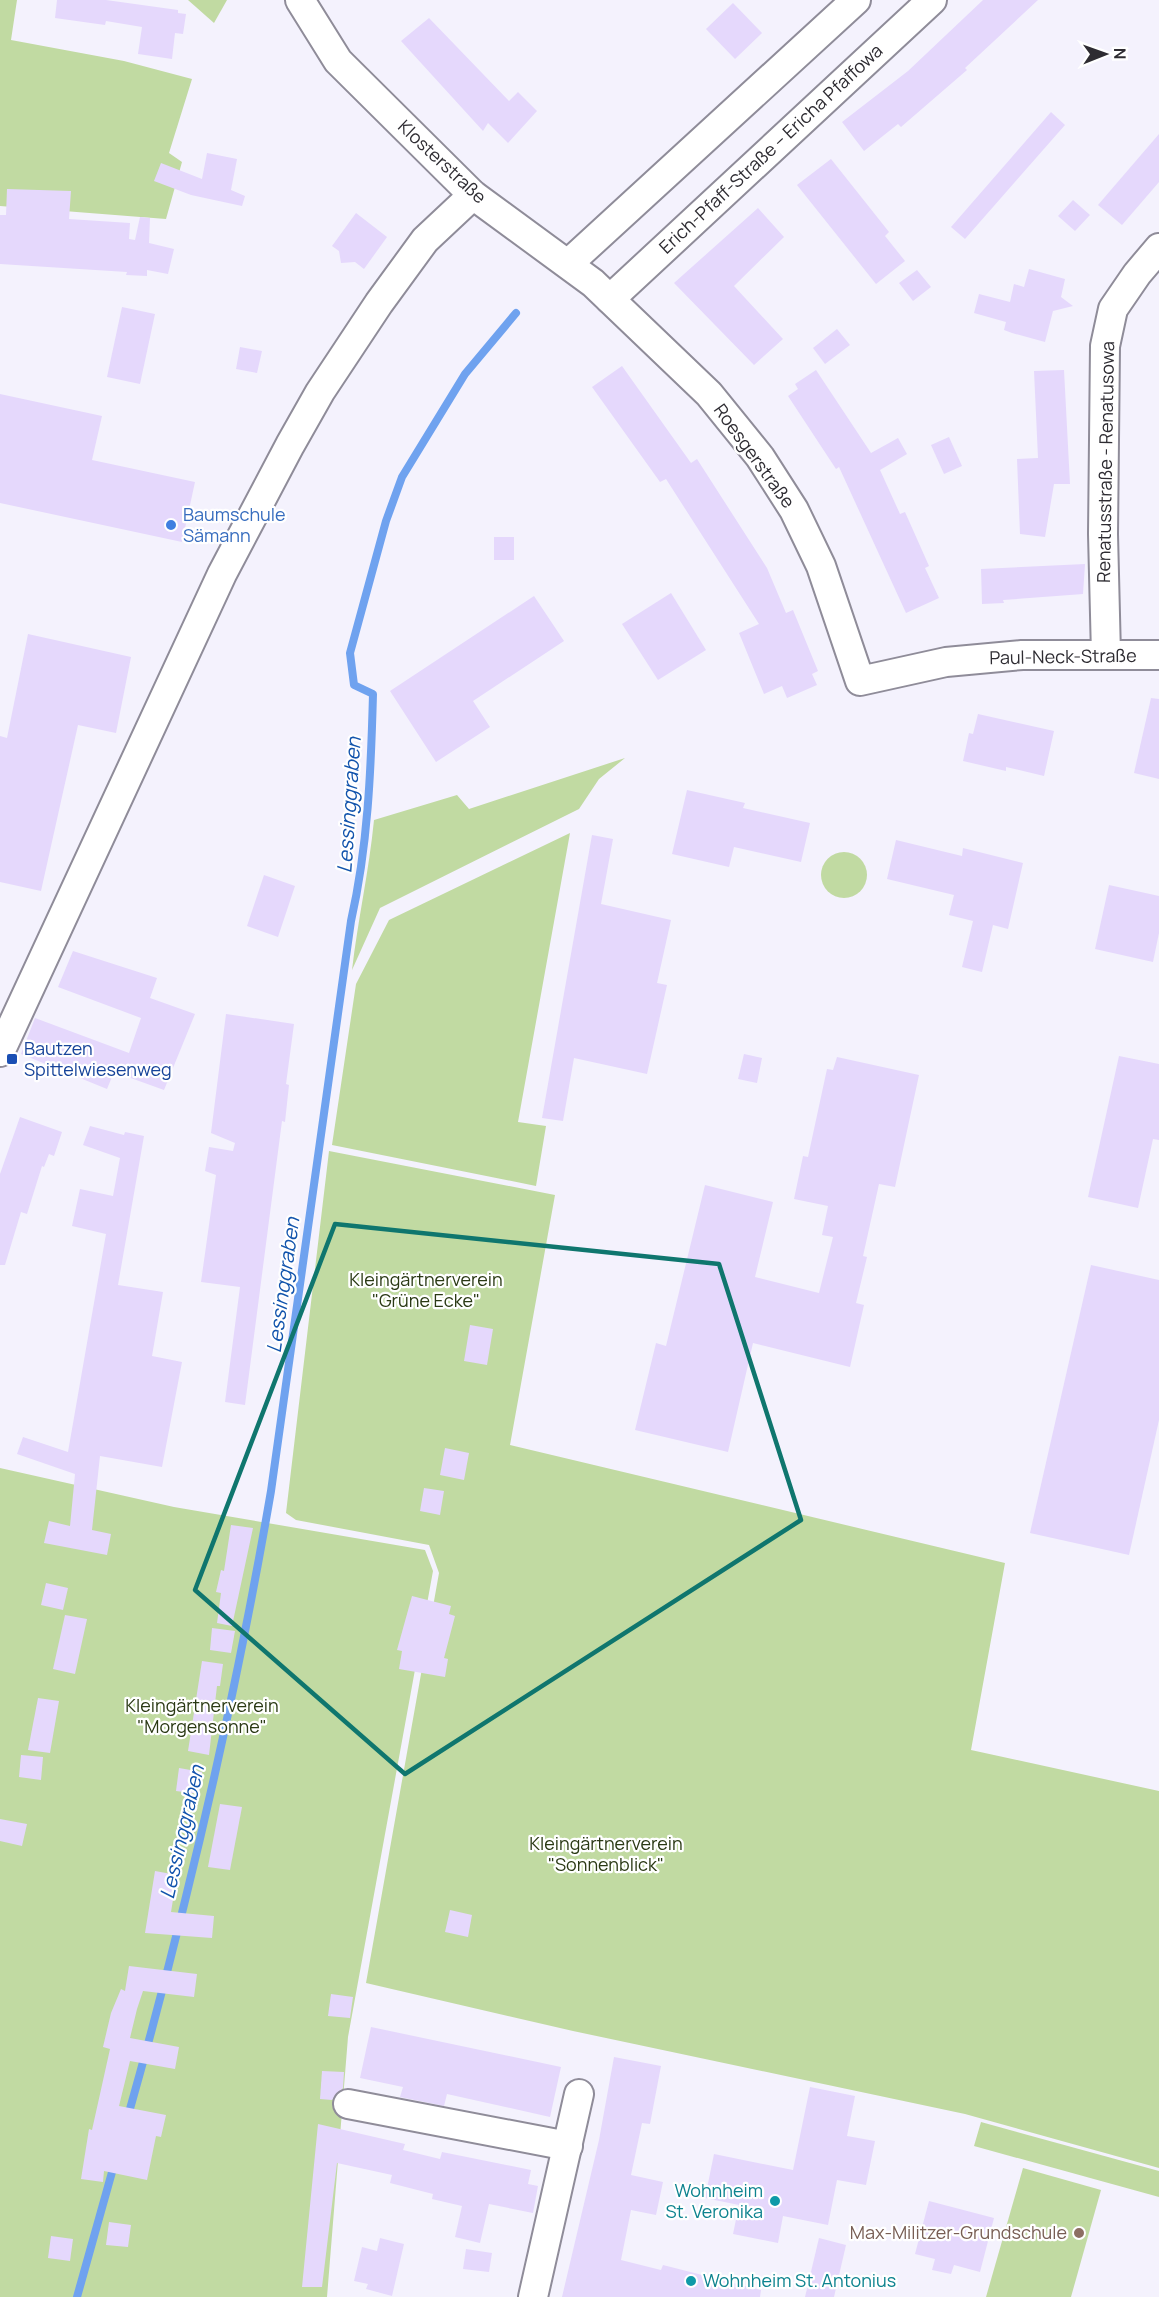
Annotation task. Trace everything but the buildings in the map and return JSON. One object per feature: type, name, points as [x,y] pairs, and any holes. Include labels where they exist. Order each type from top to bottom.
[{"type":"street","name":"Klosterstraße","points":[[300,0],[338,61],[473,195],[569,263],[610,299]]},
{"type":"street","points":[[569,263],[856,0]]},
{"type":"street","name":"Erich-Pfaff-Straße – Ericha Pfaffowa","points":[[610,299],[932,0]]},
{"type":"street","points":[[0,1052],[10,1004],[222,574],[290,445],[372,313],[425,240],[473,195]]},
{"type":"street","name":"Renatusstraße - Renatusowa","points":[[1106,655],[1103,534],[1105,346],[1113,309],[1137,274],[1159,248]]},
{"type":"street","name":"Roesgerstraße","points":[[610,299],[709,394],[760,457],[794,510],[821,566],[860,681]]},
{"type":"street","name":"Paul-Neck-Straße","points":[[860,681],[946,662],[1000,657],[1159,655]]},
{"type":"street","points":[[533,2297],[579,2094]]},
{"type":"street","points":[[348,2104],[568,2146]]},
{"type":"highlighted area","points":[[335,1224],[719,1264],[801,1520],[405,1774],[195,1590]]},
{"type":"green space","points":[[0,0],[17,0],[11,40],[124,61],[192,79],[169,153],[182,162],[166,219],[0,206]]},
{"type":"green space","points":[[188,0],[227,0],[214,23]]},
{"type":"green space","points":[[625,758],[599,779],[579,809],[380,908],[352,970],[374,820],[457,795],[469,809]]},
{"type":"green space","points":[[570,833],[518,1122],[546,1126],[536,1186],[332,1145],[356,984],[389,920]]},
{"type":"green space","points":[[844,852],[860,859],[867,875],[860,891],[844,898],[828,891],[821,875],[828,859]]},
{"type":"green space","name":"Kleingärtnerverein \"Sonnenblick\"","points":[[329,1151],[555,1195],[510,1445],[1005,1563],[971,1750],[1159,1791],[1159,2168],[965,2114],[573,2031],[366,1983],[439,1573],[429,1545],[296,1520],[286,1513]]},
{"type":"green space","name":"Kleingärtnerverein \"Morgensonne\"","points":[[0,1468],[174,1507],[425,1550],[433,1571],[348,2037],[327,2297],[0,2297]]},
{"type":"green space","points":[[981,2122],[1159,2171],[1159,2197],[974,2146]]},
{"type":"green space","points":[[1023,2168],[1101,2190],[1071,2297],[986,2297]]},
{"type":"waterway","name":"Lessinggraben","points":[[128,2116],[170,1961],[208,1805],[242,1648],[271,1491],[368,808],[373,694],[354,685],[350,653],[386,521],[402,477],[465,374],[516,313]]},
{"type":"waterway","name":"Lessinggraben","points":[[77,2297],[114,2165]]},
{"type":"place","name":"Baumschule Sämann","points":[[171,525]]},
{"type":"place","name":"Bautzen Spittelwiesenweg","points":[[12,1059]]},
{"type":"place","name":"Wohnheim St. Veronika","points":[[775,2201]]},
{"type":"place","name":"Max-Militzer-Grundschule","points":[[1079,2233]]},
{"type":"place","name":"Wohnheim St. Antonius","points":[[691,2281]]},
{"type":"park label","name":"Kleingärtnerverein \"Grüne Ecke\"","points":[[426,1290]]}]
